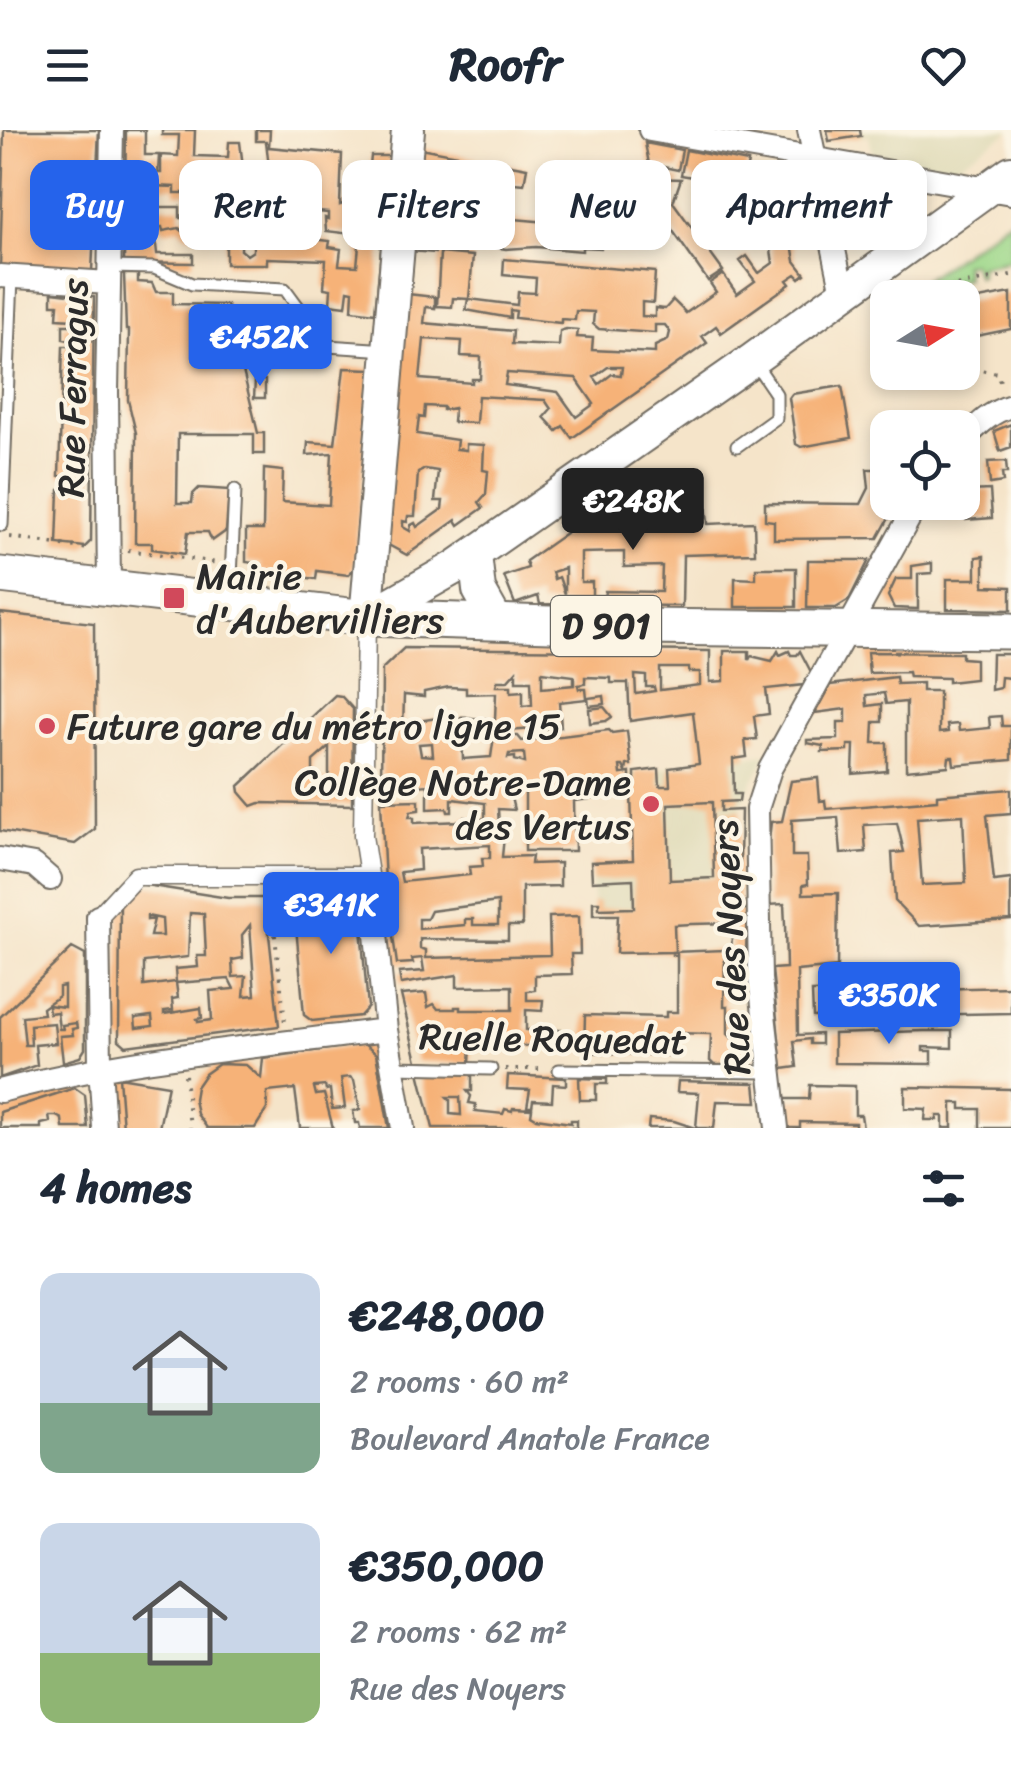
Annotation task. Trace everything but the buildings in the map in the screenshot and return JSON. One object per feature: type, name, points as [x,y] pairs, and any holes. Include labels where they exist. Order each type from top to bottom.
[{"type":"main road","points":[[366,618],[408,130]]},
{"type":"main road","points":[[366,618],[475,554],[843,292],[1002,185]]},
{"type":"main road","points":[[475,554],[479,590],[497,622]]},
{"type":"main road","name":"D 901","points":[[0,575],[366,618],[846,631],[1011,631]]},
{"type":"street","name":"Rue Ferragus","points":[[109,587],[112,130]]},
{"type":"street","points":[[650,130],[809,160]]},
{"type":"street","points":[[808,130],[814,160]]},
{"type":"street","points":[[927,175],[1002,185]]},
{"type":"street","points":[[834,250],[843,292]]},
{"type":"street","points":[[6,276],[109,275]]},
{"type":"street","points":[[980,422],[1008,407]]},
{"type":"street","name":"Rue des Noyers","points":[[776,1128],[760,979],[757,809],[770,770],[908,520]]},
{"type":"street","points":[[366,618],[363,836],[402,1128]]},
{"type":"street","points":[[0,859],[34,865],[50,879]]},
{"type":"street","points":[[104,1128],[98,917],[136,876],[268,876],[370,882]]},
{"type":"street","points":[[0,1090],[100,1066],[386,1030]]},
{"type":"lane","points":[[109,275],[154,268],[192,284],[285,289],[327,346],[388,350]]},
{"type":"lane","points":[[2,525],[6,276]]},
{"type":"lane","points":[[737,446],[776,418],[776,394],[752,360]]},
{"type":"lane","points":[[230,600],[235,490]]},
{"type":"lane","name":"Ruelle Roquedat","points":[[393,1068],[490,1069]]},
{"type":"lane","name":"Ruelle Roquedat","points":[[560,1070],[771,1072]]},
{"type":"path","points":[[980,282],[1011,275]]},
{"type":"path","points":[[980,370],[998,373],[1008,407]]},
{"type":"path","points":[[268,876],[288,1042]]},
{"type":"path","points":[[183,1056],[190,1128]]},
{"type":"path","name":"Ruelle Roquedat","points":[[490,1069],[560,1070]]},
{"type":"shaded area","points":[[827,130],[1011,130],[951,169],[927,164],[927,160],[873,154],[869,135],[829,141]]},
{"type":"shaded area","points":[[767,754],[741,804],[739,910],[593,915],[591,862],[633,860],[630,773]]},
{"type":"green space","points":[[1011,219],[1011,260],[979,266],[977,276],[972,263],[964,264],[966,278],[924,280]]},
{"type":"place","name":"Mairie d'Aubervilliers","points":[[174,598]]},
{"type":"place","name":"Future gare du métro ligne 15","points":[[47,726]]},
{"type":"place","name":"Collège Notre-Dame des Vertus","points":[[651,804]]}]
